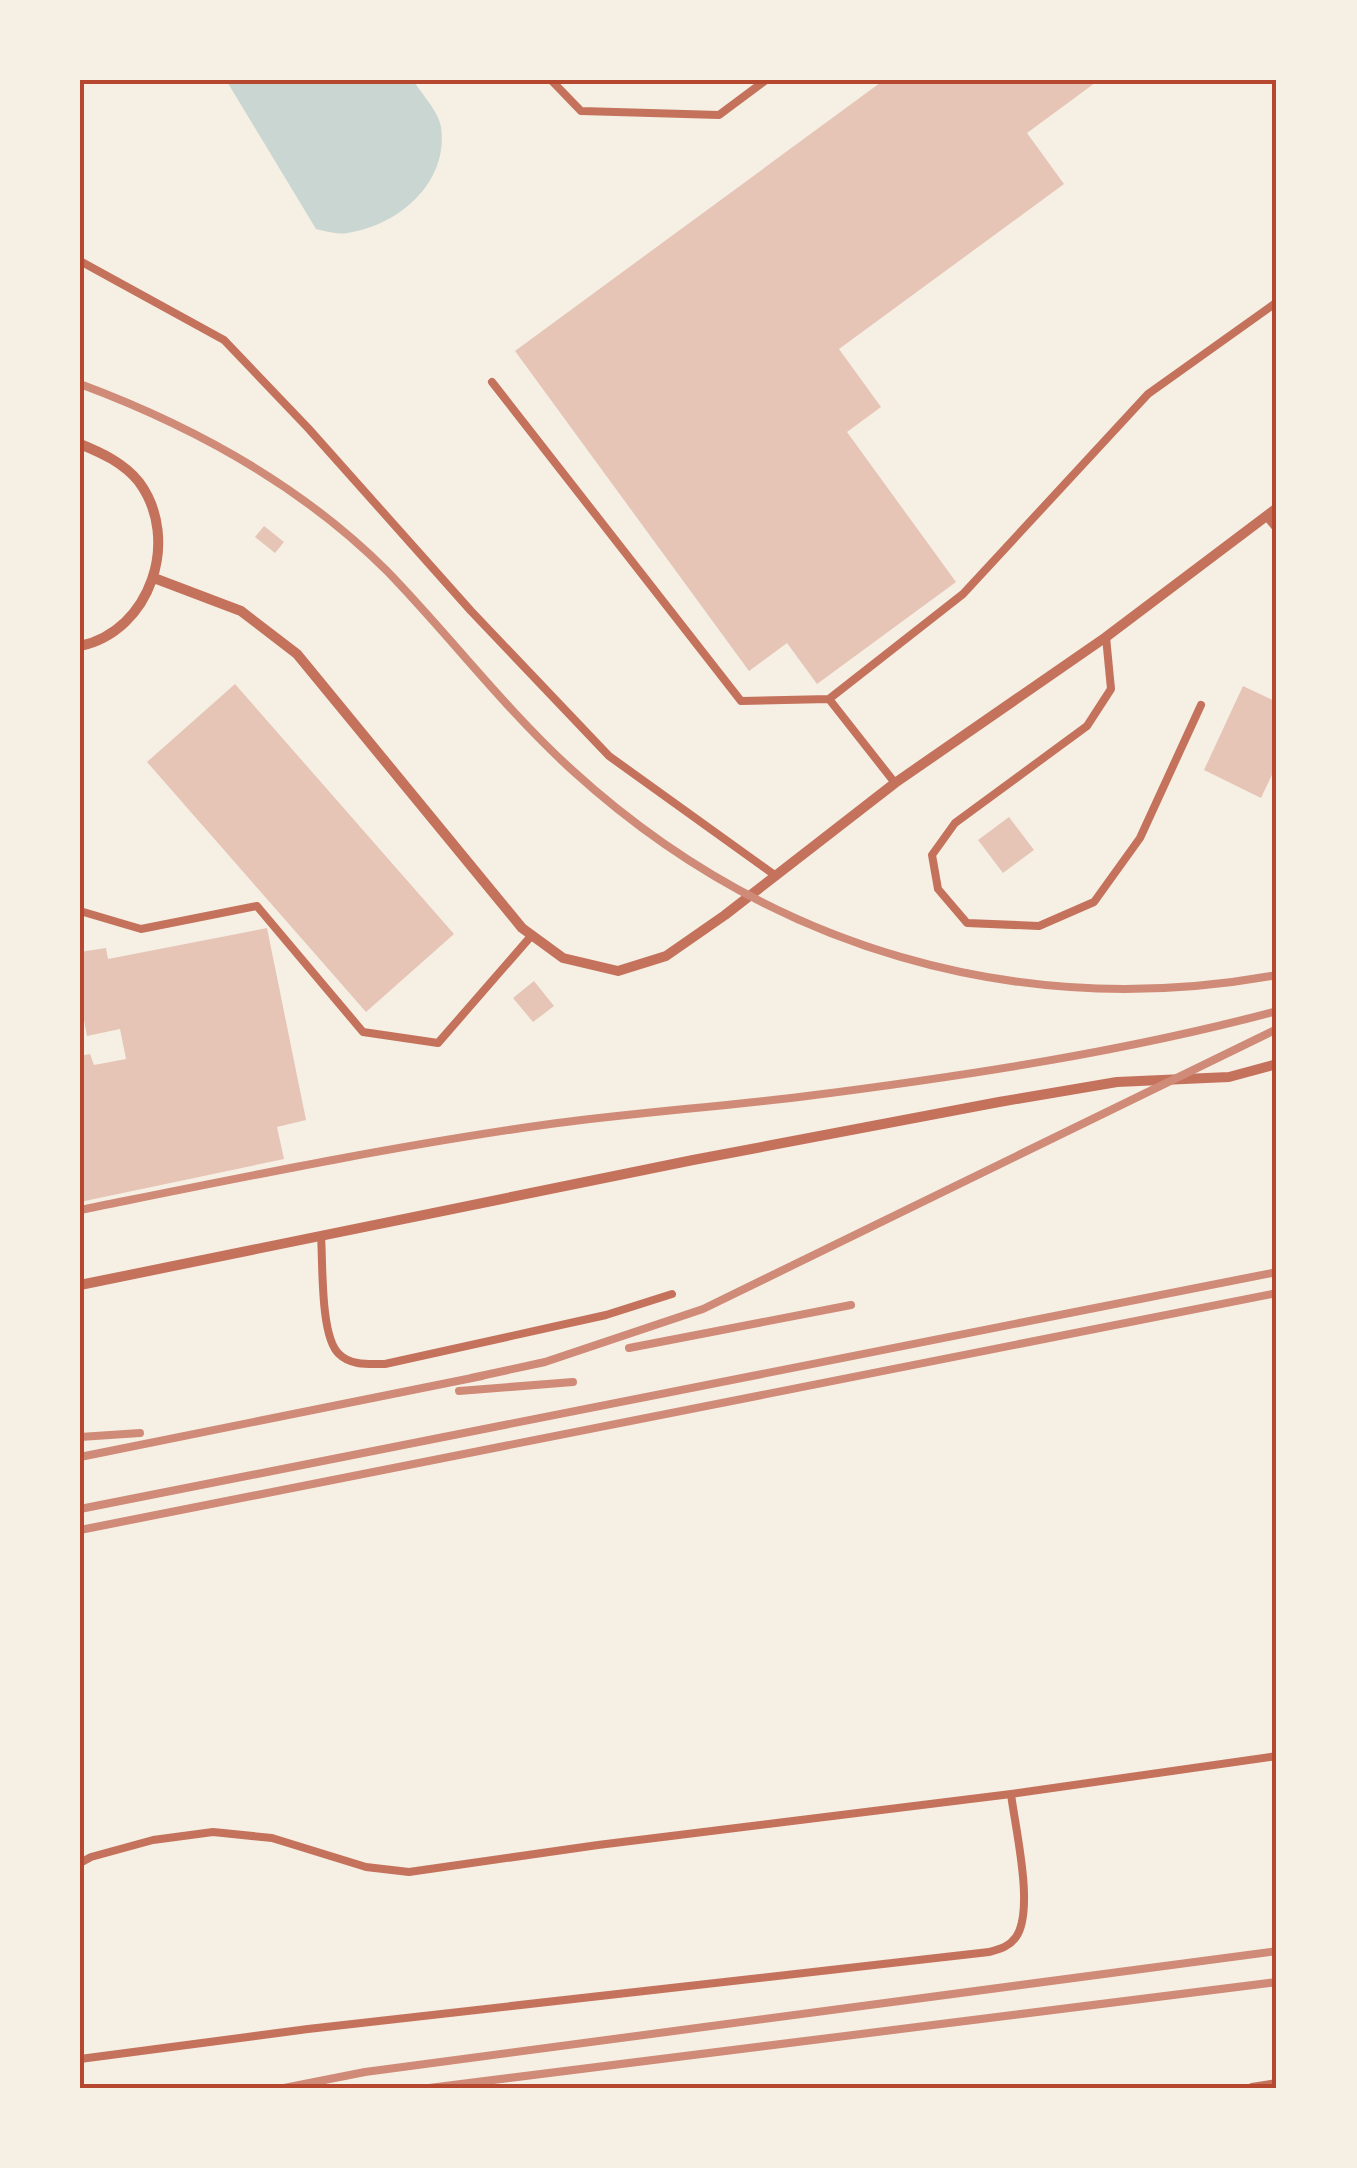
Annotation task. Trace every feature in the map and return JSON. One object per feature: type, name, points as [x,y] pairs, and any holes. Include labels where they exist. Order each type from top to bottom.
[{"type":"street","points":[[80,444],[112,458],[138,482],[154,512],[159,545],[154,578],[140,606],[118,628],[80,646]]},
{"type":"street","points":[[154,578],[241,611],[296,654],[522,928],[564,958],[618,971],[666,956],[894,783],[1106,637],[1277,508]]},
{"type":"street","points":[[80,1286],[1000,1102],[1116,1082],[1229,1077],[1277,1064]]},
{"type":"street","points":[[1252,2088],[1277,2084]]},
{"type":"lane","points":[[550,80],[581,111],[719,115],[766,80]]},
{"type":"lane","points":[[80,261],[224,340],[609,756],[776,876]]},
{"type":"lane","points":[[492,382],[740,701],[829,699],[963,594],[1148,394],[1277,302]]},
{"type":"lane","points":[[1266,516],[1277,529]]},
{"type":"lane","points":[[1106,637],[1112,689],[1087,726],[955,824],[932,855],[938,889],[967,923],[1039,926],[1094,902],[1140,838],[1201,705]]},
{"type":"lane","points":[[829,699],[894,783]]},
{"type":"lane","points":[[80,911],[141,929],[257,906],[362,1032],[438,1043],[532,935]]},
{"type":"lane","points":[[321,1236],[328,1333],[338,1354],[360,1365],[385,1364],[606,1315],[672,1294]]},
{"type":"lane","points":[[80,1863],[90,1856],[152,1840],[213,1832],[272,1838],[366,1867],[409,1872],[1277,1756]]},
{"type":"lane","points":[[80,2059],[308,2028],[989,1952],[1006,1947],[1016,1938],[1023,1914],[1011,1794]]},
{"type":"shaded area","points":[[226,80],[413,80],[440,121],[437,166],[416,198],[385,221],[343,233],[316,229]]},
{"type":"building","points":[[884,80],[1099,80],[1027,133],[1064,184],[839,349],[881,407],[847,432],[956,582],[817,684],[787,643],[749,671],[515,351]]},
{"type":"building","points":[[264,526],[284,542],[275,553],[255,537]]},
{"type":"building","points":[[235,684],[454,934],[366,1012],[147,762]]},
{"type":"building","points":[[1243,686],[1277,702],[1277,764],[1261,798],[1204,770]]},
{"type":"building","points":[[1009,817],[1034,850],[1003,873],[978,840]]},
{"type":"building","points":[[267,928],[306,1120],[277,1127],[284,1159],[80,1202],[80,1056],[90,1054],[94,1065],[126,1059],[120,1029],[87,1036],[80,999],[80,952],[106,948],[108,959]]},
{"type":"building","points":[[534,981],[554,1006],[533,1022],[513,998]]},
{"type":"railway","points":[[80,384],[204,439],[319,511],[387,571],[572,770],[648,832],[728,884],[812,925],[901,957],[992,978],[1085,988],[1180,987],[1277,975]]},
{"type":"railway","points":[[80,1210],[485,1134],[807,1096],[1044,1061],[1161,1039],[1277,1011]]},
{"type":"railway","points":[[471,1378],[545,1362],[703,1309],[1277,1029]]},
{"type":"railway","points":[[80,1509],[1277,1272]]},
{"type":"railway","points":[[80,1530],[1277,1293]]},
{"type":"railway","points":[[629,1348],[851,1305]]},
{"type":"railway","points":[[80,1457],[482,1376]]},
{"type":"railway","points":[[459,1391],[573,1382]]},
{"type":"railway","points":[[80,1437],[140,1433]]},
{"type":"railway","points":[[284,2088],[365,2072],[1277,1951]]},
{"type":"railway","points":[[429,2088],[1277,1982]]}]
